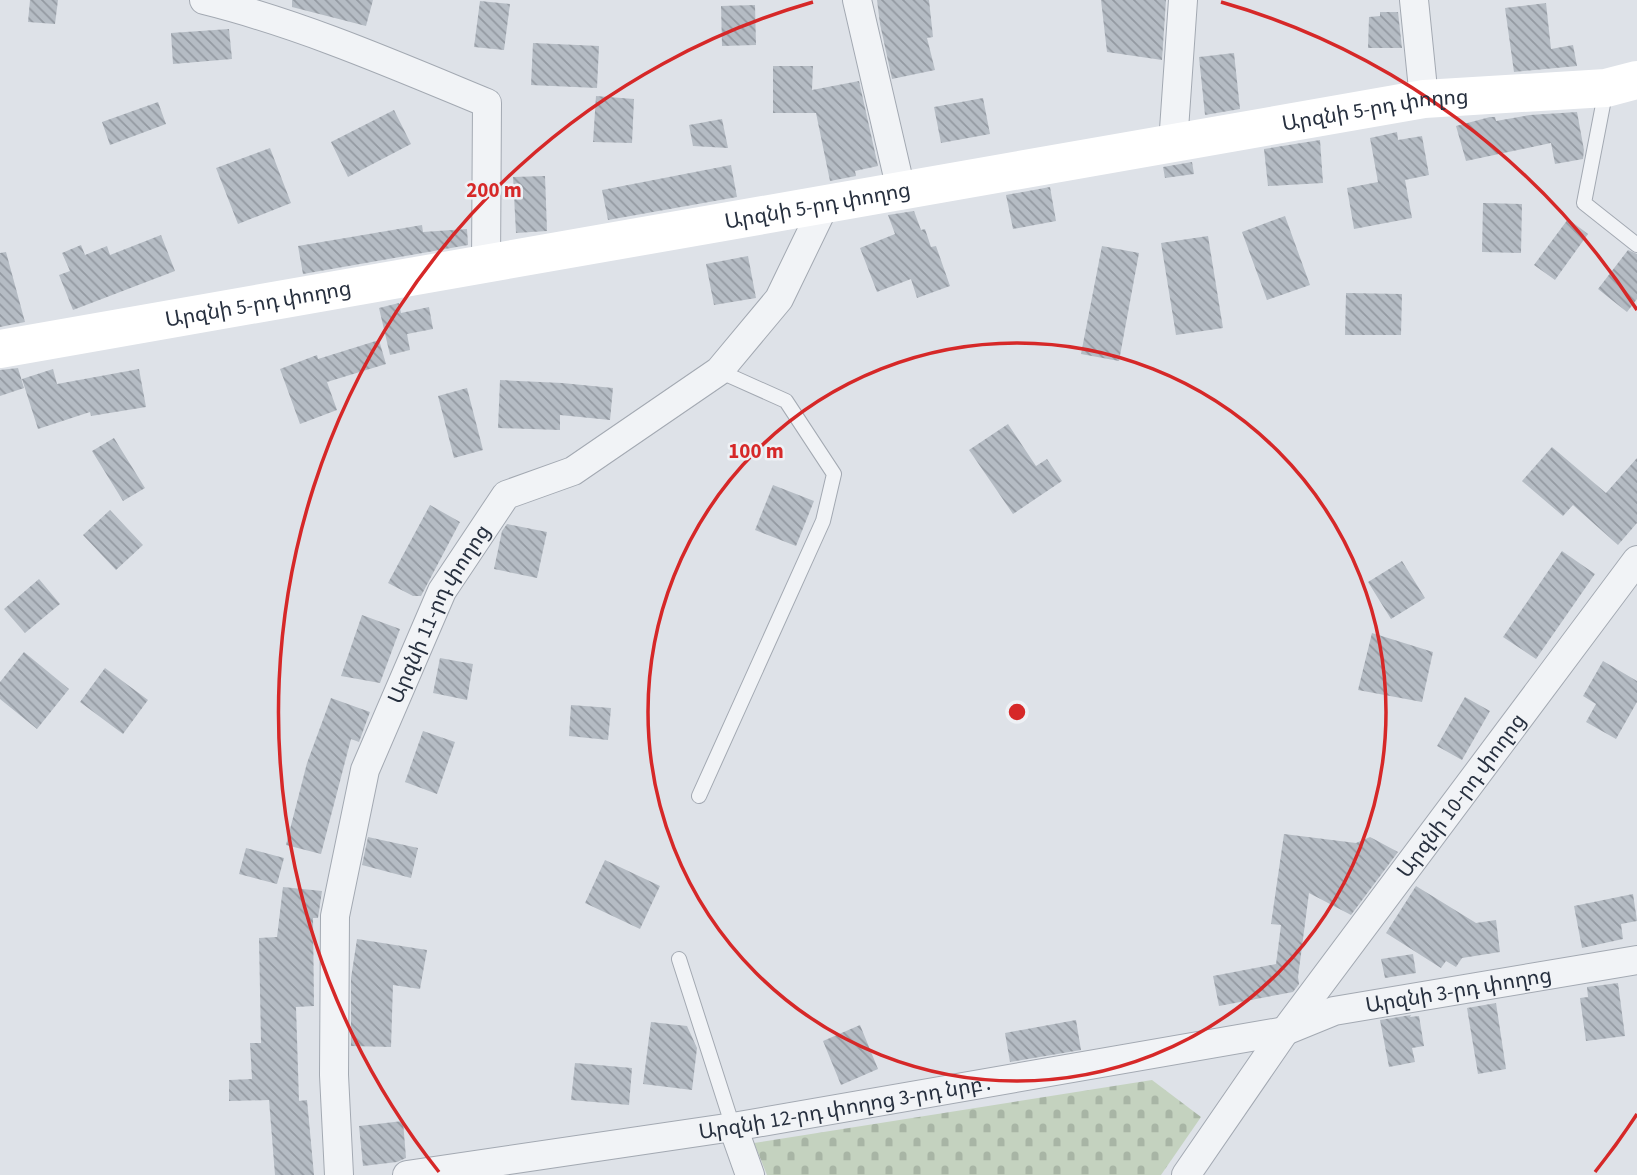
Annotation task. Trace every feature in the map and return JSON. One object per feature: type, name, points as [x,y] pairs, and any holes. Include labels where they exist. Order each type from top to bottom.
[{"type":"street","points":[[204,0],[232,4],[376,57],[487,103],[486,265]]},
{"type":"street","points":[[857,0],[901,190]]},
{"type":"street","points":[[1173,144],[1183,0]]},
{"type":"street","points":[[1414,0],[1424,99]]},
{"type":"street","name":"Արզնի 5-րդ փողոց","points":[[0,349],[1424,99],[1621,84]]},
{"type":"street","name":"Արզնի 11-րդ փողոց","points":[[339,1175],[334,1075],[335,916],[365,770],[442,591],[506,495],[573,471],[719,371],[779,299],[824,206]]},
{"type":"street","name":"Արզնի 10-րդ փողոց","points":[[1186,1175],[1285,1031],[1637,560]]},
{"type":"street","name":"Արզնի 3-րդ փողոց","points":[[1285,1031],[1334,1011],[1637,960]]},
{"type":"street","name":"Արզնի 12-րդ փողոց 3-րդ նրբ․","points":[[407,1175],[733,1127],[1285,1031]]},
{"type":"street","points":[[733,1127],[750,1175]]},
{"type":"lane","points":[[1621,84],[1584,203],[1637,245]]},
{"type":"lane","points":[[699,796],[823,521],[834,474],[786,401],[719,371]]},
{"type":"lane","points":[[679,959],[733,1127]]},
{"type":"green space","points":[[1152,1080],[1201,1117],[1161,1175],[767,1175],[754,1143]]},
{"type":"building","points":[[30,0],[58,0],[55,24],[28,22]]},
{"type":"building","points":[[292,0],[373,0],[366,26],[292,7]]},
{"type":"building","points":[[877,0],[929,0],[933,37],[927,38],[935,70],[892,79]]},
{"type":"building","points":[[1101,0],[1166,0],[1162,60],[1107,52]]},
{"type":"building","points":[[480,1],[510,4],[504,50],[474,47]]},
{"type":"building","points":[[1546,3],[1551,49],[1573,45],[1577,66],[1514,72],[1505,8]]},
{"type":"building","points":[[755,5],[756,45],[722,46],[721,6]]},
{"type":"building","points":[[1380,12],[1398,12],[1402,48],[1368,48],[1369,17],[1380,16]]},
{"type":"building","points":[[229,29],[232,59],[173,64],[171,33]]},
{"type":"building","points":[[533,43],[599,46],[597,88],[531,85]]},
{"type":"building","points":[[1234,53],[1240,109],[1205,115],[1199,57]]},
{"type":"building","points":[[773,66],[813,66],[812,90],[859,81],[878,166],[855,171],[856,176],[830,181],[816,113],[773,113]]},
{"type":"building","points":[[596,96],[634,99],[632,143],[593,142]]},
{"type":"building","points":[[983,98],[990,134],[941,143],[934,107]]},
{"type":"building","points":[[158,102],[166,124],[110,145],[102,122]]},
{"type":"building","points":[[394,110],[411,144],[348,177],[331,142]]},
{"type":"building","points":[[1577,112],[1584,150],[1583,159],[1555,164],[1551,143],[1466,161],[1456,126],[1490,117],[1495,117],[1496,121],[1530,115]]},
{"type":"building","points":[[722,119],[728,148],[693,146],[689,125]]},
{"type":"building","points":[[1397,132],[1398,140],[1422,136],[1429,175],[1405,180],[1412,218],[1354,229],[1347,188],[1378,182],[1370,138]]},
{"type":"building","points":[[1320,140],[1323,183],[1268,186],[1264,149]]},
{"type":"building","points":[[270,148],[291,203],[238,224],[216,168]]},
{"type":"building","points":[[1192,162],[1194,174],[1165,178],[1163,167]]},
{"type":"building","points":[[731,165],[737,197],[608,220],[602,190]]},
{"type":"building","points":[[545,176],[547,231],[516,233],[513,177]]},
{"type":"building","points":[[1050,187],[1056,221],[1013,229],[1006,195]]},
{"type":"building","points":[[1483,203],[1522,204],[1521,253],[1482,252]]},
{"type":"building","points":[[914,211],[921,230],[925,229],[931,247],[936,246],[950,286],[917,298],[911,279],[877,292],[860,248],[895,234],[888,215]]},
{"type":"building","points":[[1285,216],[1310,285],[1267,300],[1242,232]]},
{"type":"building","points":[[1568,219],[1588,234],[1555,280],[1534,265]]},
{"type":"building","points":[[422,225],[423,232],[467,229],[468,245],[303,274],[298,246]]},
{"type":"building","points":[[161,235],[175,271],[73,310],[59,275],[70,271],[62,253],[81,245],[85,255],[107,246],[110,255]]},
{"type":"building","points":[[1208,236],[1223,328],[1176,335],[1161,243]]},
{"type":"building","points":[[1102,246],[1139,253],[1119,361],[1081,354]]},
{"type":"building","points":[[1628,250],[1637,254],[1637,299],[1627,312],[1598,289]]},
{"type":"building","points":[[6,252],[25,322],[0,327],[0,253]]},
{"type":"building","points":[[748,256],[756,298],[714,305],[706,264]]},
{"type":"building","points":[[1346,293],[1402,294],[1401,335],[1345,335]]},
{"type":"building","points":[[399,303],[401,313],[429,307],[433,329],[407,334],[410,350],[390,355],[379,308]]},
{"type":"building","points":[[379,340],[386,364],[327,382],[337,410],[300,424],[280,369],[317,355],[318,359]]},
{"type":"building","points":[[18,368],[24,388],[0,396],[0,370]]},
{"type":"building","points":[[53,369],[57,384],[139,369],[146,407],[91,416],[90,412],[38,429],[22,379]]},
{"type":"building","points":[[500,380],[613,388],[610,420],[560,415],[560,430],[498,428]]},
{"type":"building","points":[[467,388],[483,450],[454,458],[438,396]]},
{"type":"building","points":[[1008,424],[1036,466],[1047,459],[1062,481],[1013,514],[969,450]]},
{"type":"building","points":[[114,438],[145,488],[123,501],[92,451]]},
{"type":"building","points":[[1552,447],[1606,493],[1637,458],[1637,523],[1618,545],[1573,505],[1563,516],[1522,481]]},
{"type":"building","points":[[773,485],[814,501],[796,546],[755,530]]},
{"type":"building","points":[[430,505],[460,522],[421,596],[413,596],[388,583]]},
{"type":"building","points":[[110,510],[143,545],[116,570],[83,535]]},
{"type":"building","points":[[507,524],[547,532],[537,578],[494,569],[502,531]]},
{"type":"building","points":[[1562,551],[1595,574],[1536,659],[1503,637]]},
{"type":"building","points":[[1402,561],[1425,598],[1391,619],[1368,582]]},
{"type":"building","points":[[39,579],[60,604],[25,633],[4,609]]},
{"type":"building","points":[[362,615],[400,629],[380,683],[341,676]]},
{"type":"building","points":[[1372,633],[1433,652],[1422,702],[1358,690]]},
{"type":"building","points":[[24,652],[69,689],[37,729],[0,699],[0,682]]},
{"type":"building","points":[[440,658],[473,664],[467,700],[433,693]]},
{"type":"building","points":[[1603,661],[1637,681],[1637,702],[1616,739],[1586,722],[1596,704],[1583,696]]},
{"type":"building","points":[[105,668],[148,700],[123,734],[80,702]]},
{"type":"building","points":[[1465,697],[1490,711],[1462,760],[1437,746]]},
{"type":"building","points":[[331,698],[370,712],[359,742],[351,739],[321,854],[286,845],[307,763]]},
{"type":"building","points":[[571,705],[611,708],[608,740],[569,736]]},
{"type":"building","points":[[423,731],[455,742],[437,794],[405,782]]},
{"type":"building","points":[[1284,834],[1356,843],[1370,837],[1398,852],[1351,915],[1309,893],[1299,984],[1293,992],[1219,1006],[1213,976],[1276,964],[1281,925],[1271,924]]},
{"type":"building","points":[[368,837],[418,848],[411,878],[362,865]]},
{"type":"building","points":[[246,848],[284,858],[277,884],[239,874]]},
{"type":"building","points":[[605,860],[660,886],[640,929],[585,903]]},
{"type":"building","points":[[1416,886],[1476,923],[1496,920],[1500,952],[1462,958],[1456,967],[1446,961],[1441,968],[1386,933]]},
{"type":"building","points":[[283,887],[322,891],[318,918],[313,918],[314,1006],[296,1007],[299,1101],[307,1100],[314,1175],[275,1175],[269,1100],[229,1101],[229,1080],[252,1079],[250,1043],[261,1043],[259,938],[277,937]]},
{"type":"building","points":[[1633,894],[1637,921],[1621,924],[1623,939],[1582,948],[1574,906]]},
{"type":"building","points":[[357,939],[427,950],[420,989],[393,985],[391,1047],[351,1046],[351,978]]},
{"type":"building","points":[[1413,954],[1416,973],[1385,978],[1381,959]]},
{"type":"building","points":[[1618,983],[1625,1036],[1586,1041],[1580,998],[1588,997],[1587,987]]},
{"type":"building","points":[[1496,1003],[1506,1069],[1478,1074],[1467,1008]]},
{"type":"building","points":[[1411,1015],[1410,1017],[1419,1016],[1424,1046],[1412,1048],[1415,1062],[1389,1067],[1380,1020]]},
{"type":"building","points":[[1076,1020],[1081,1050],[1010,1062],[1005,1033]]},
{"type":"building","points":[[651,1022],[687,1026],[697,1048],[692,1090],[643,1084]]},
{"type":"building","points":[[860,1025],[878,1069],[841,1085],[823,1041]]},
{"type":"building","points":[[575,1063],[632,1068],[629,1105],[571,1100]]},
{"type":"building","points":[[403,1121],[406,1158],[397,1162],[363,1166],[359,1126]]}]
